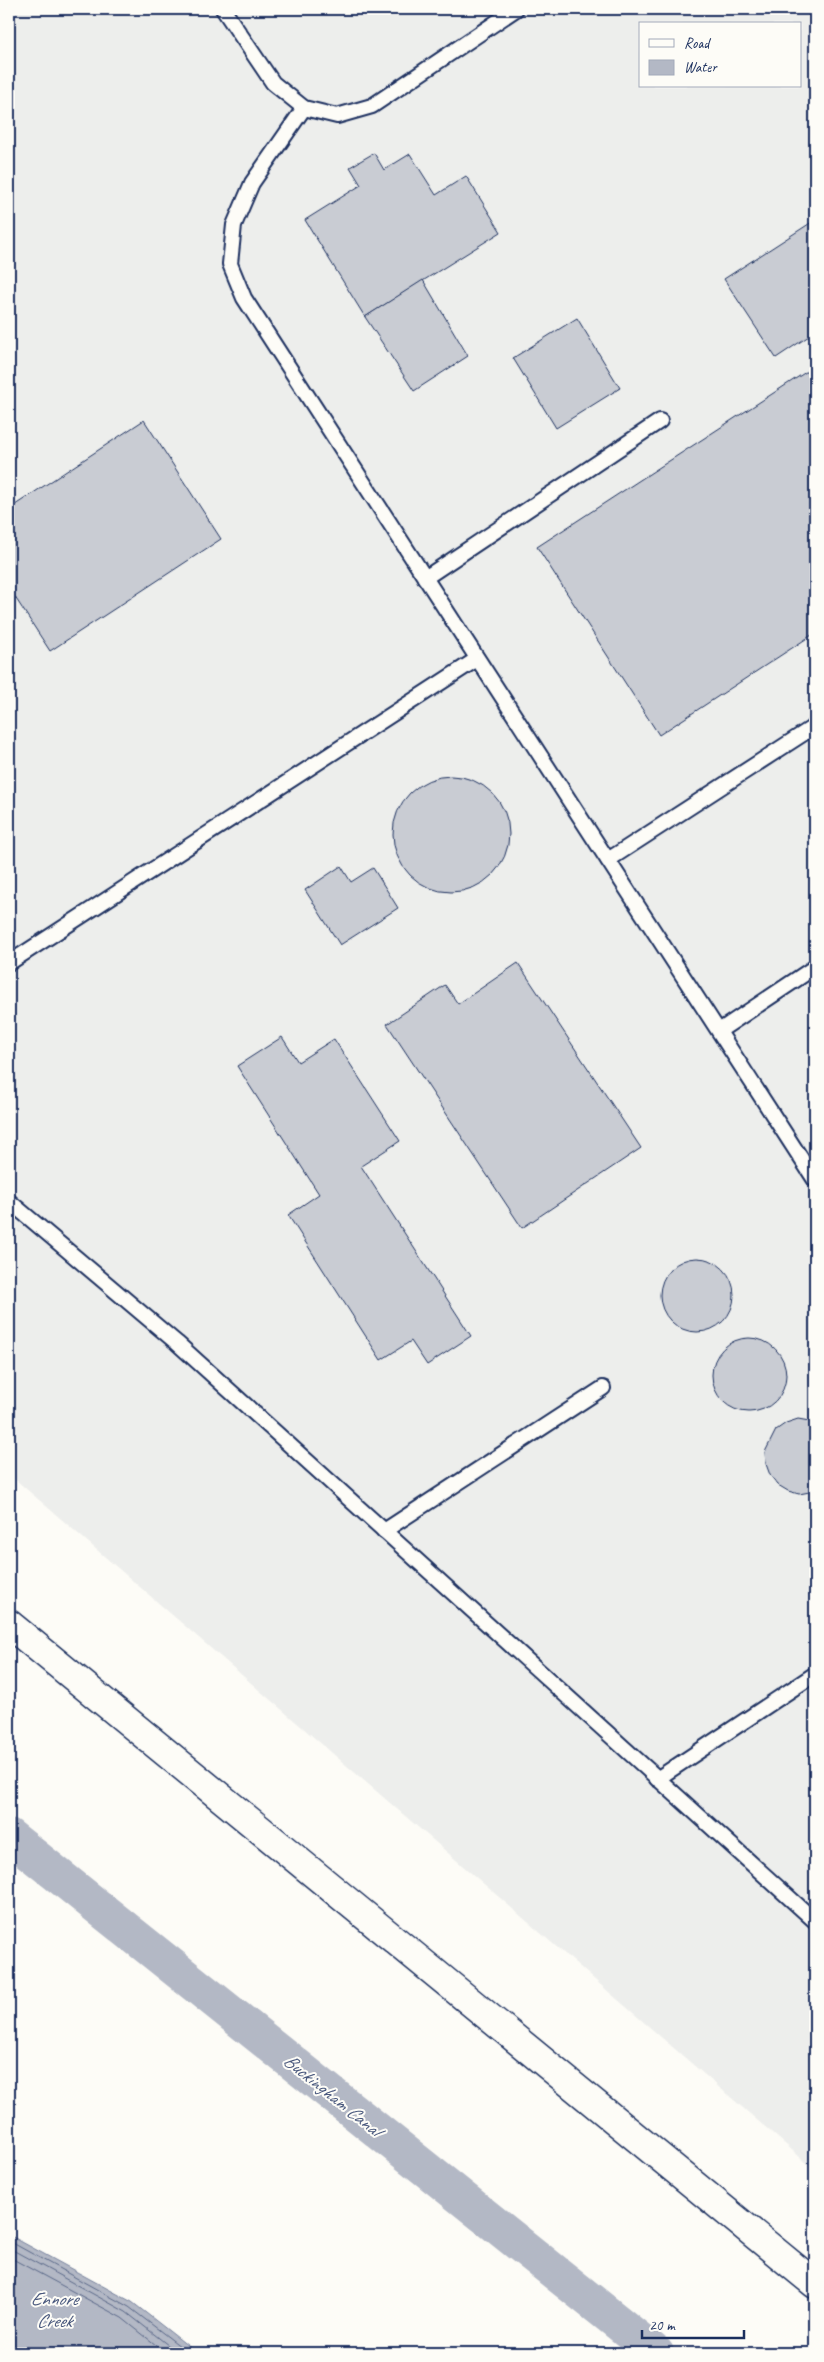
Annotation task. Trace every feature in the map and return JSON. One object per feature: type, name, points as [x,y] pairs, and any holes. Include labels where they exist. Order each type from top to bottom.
[{"type":"main road","points":[[9,1624],[815,2284]]},
{"type":"lane","points":[[223,9],[273,83],[304,108],[337,116],[372,106],[516,9]]},
{"type":"lane","points":[[304,108],[252,183],[234,225],[230,264],[244,298],[815,1180]]},
{"type":"lane","points":[[425,578],[660,422]]},
{"type":"lane","points":[[9,963],[478,659]]},
{"type":"lane","points":[[608,860],[815,726]]},
{"type":"lane","points":[[719,1031],[815,967]]},
{"type":"lane","points":[[9,1201],[178,1343],[815,1921]]},
{"type":"lane","points":[[384,1531],[602,1388]]},
{"type":"lane","points":[[657,1779],[815,1674]]},
{"type":"shaded area","points":[[9,9],[815,9],[815,2170],[9,1474]]},
{"type":"water","name":"Ennore Creek","points":[[9,2235],[132,2302],[197,2353],[9,2353]]},
{"type":"building","points":[[374,153],[384,170],[410,154],[436,195],[466,176],[501,232],[365,317],[305,220],[361,185],[350,167]]},
{"type":"building","points":[[815,220],[815,332],[776,358],[724,279]]},
{"type":"building","points":[[423,280],[468,356],[414,391],[365,317]]},
{"type":"building","points":[[577,318],[620,388],[556,428],[513,358]]},
{"type":"building","points":[[815,366],[815,633],[659,735],[537,547]]},
{"type":"building","points":[[144,420],[221,539],[50,651],[9,588],[9,509]]},
{"type":"building","points":[[451,776],[473,780],[492,793],[505,812],[509,834],[505,856],[492,875],[473,888],[451,892],[429,888],[410,875],[397,856],[393,834],[397,812],[410,793],[429,780]]},
{"type":"building","points":[[341,866],[351,882],[373,868],[398,908],[340,945],[305,890]]},
{"type":"building","points":[[518,963],[641,1148],[522,1228],[387,1024],[445,985],[458,1004]]},
{"type":"building","points":[[282,1037],[298,1062],[334,1039],[400,1141],[361,1166],[471,1336],[427,1365],[411,1341],[381,1360],[288,1215],[319,1194],[237,1066]]},
{"type":"building","points":[[697,1258],[718,1264],[728,1274],[734,1295],[728,1316],[718,1326],[697,1332],[676,1326],[666,1316],[660,1295],[666,1274],[676,1264]]},
{"type":"building","points":[[749,1338],[770,1344],[780,1354],[786,1375],[780,1396],[770,1406],[749,1412],[728,1406],[718,1396],[712,1375],[718,1354],[728,1344]]},
{"type":"building","points":[[798,1419],[815,1422],[815,1491],[799,1494],[788,1491],[778,1485],[770,1475],[766,1464],[765,1452],[776,1430],[786,1423]]},
{"type":"waterway","name":"Buckingham Canal","points":[[9,1836],[656,2353]]}]
